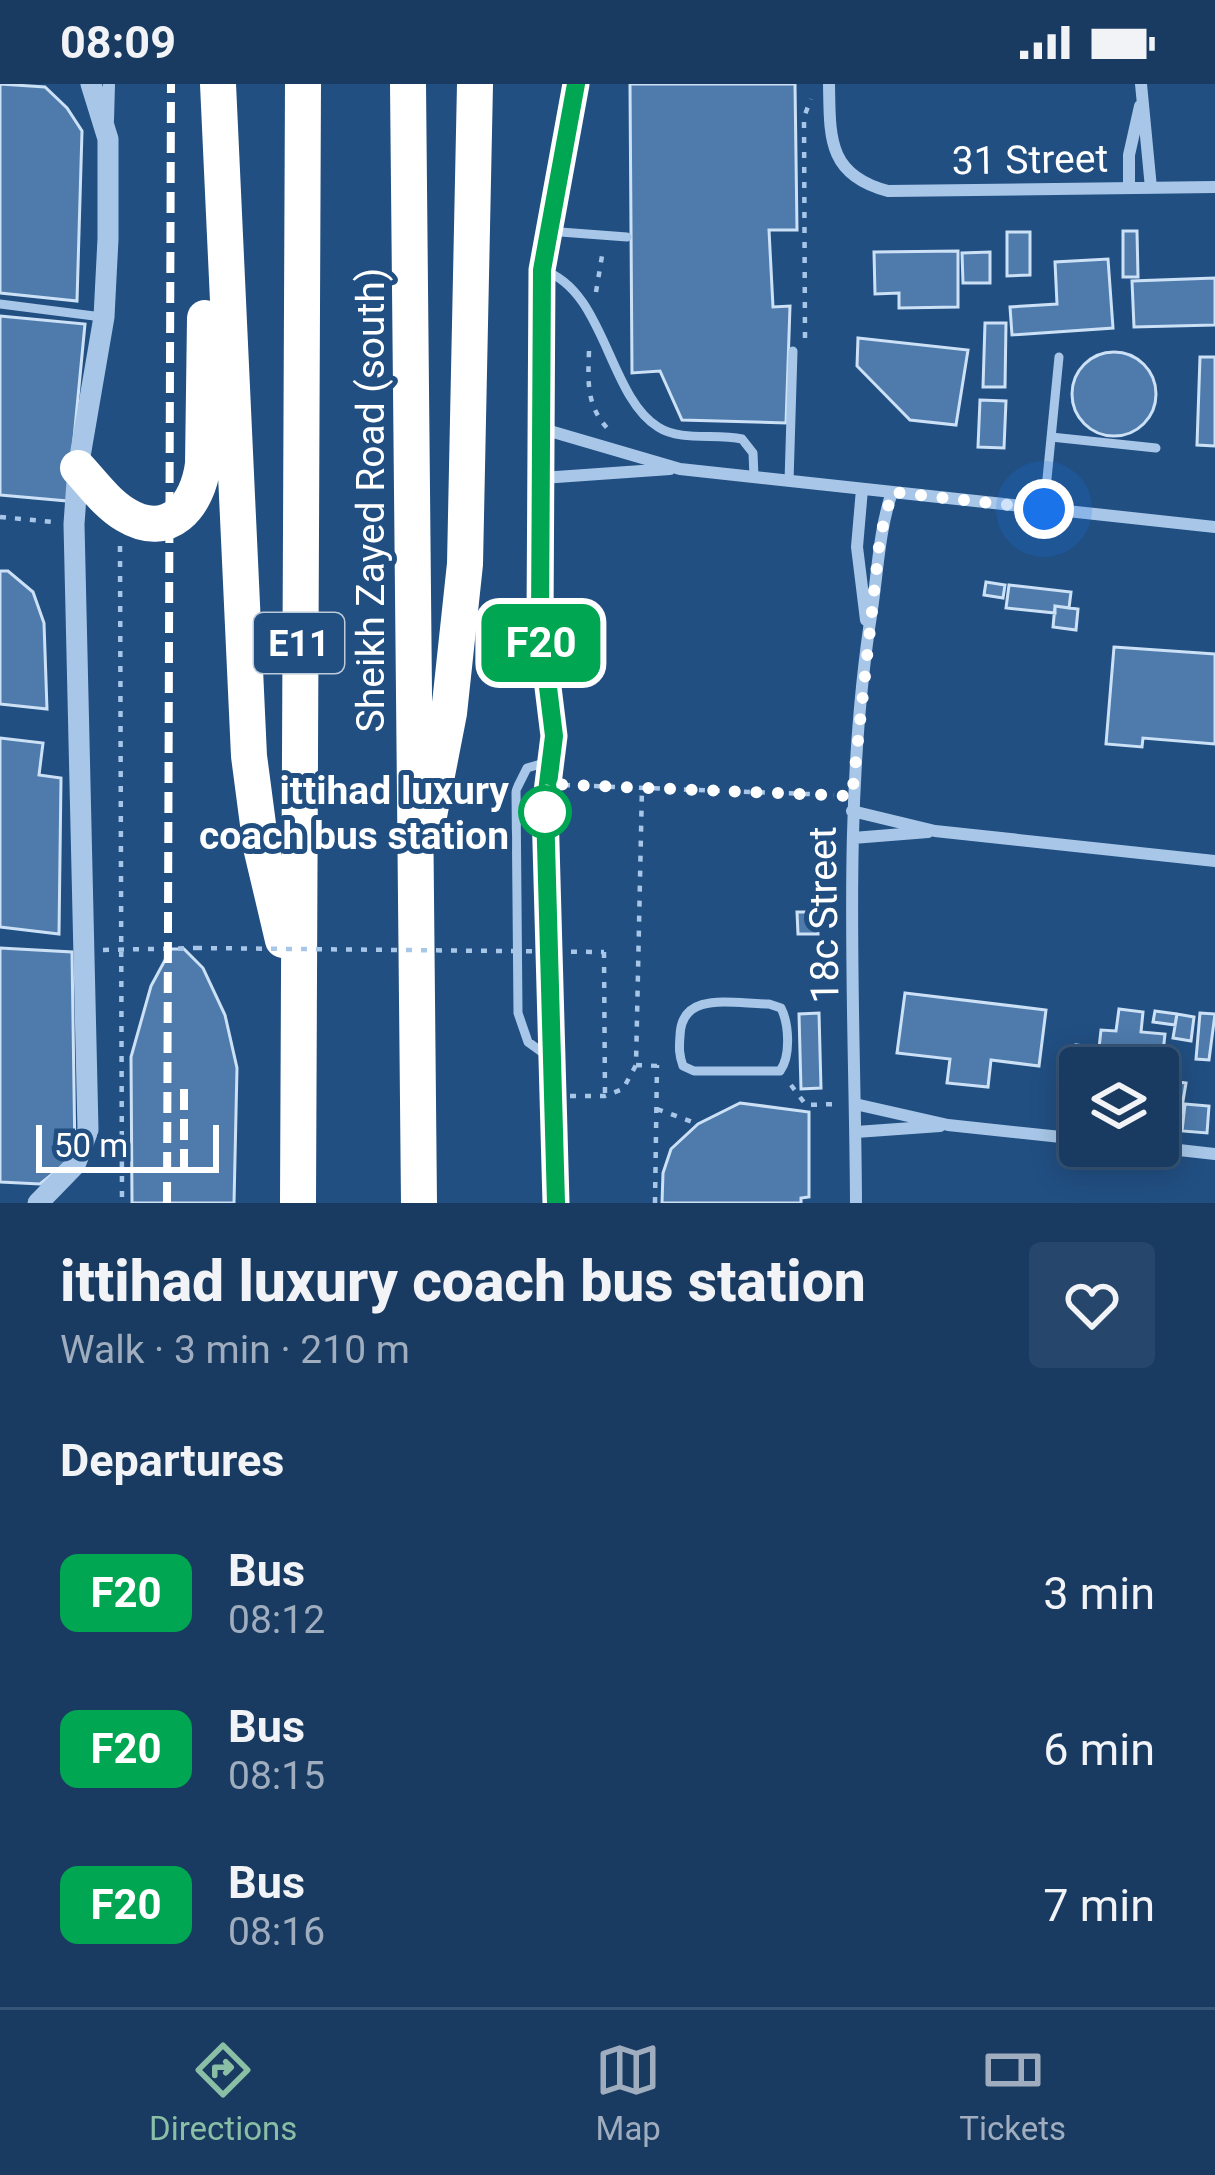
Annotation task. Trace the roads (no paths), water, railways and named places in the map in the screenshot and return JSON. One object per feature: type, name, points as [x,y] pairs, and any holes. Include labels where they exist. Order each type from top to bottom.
[{"type":"highway","points":[[218,84],[251,779],[270,892],[296,980]]},
{"type":"highway","name":"E11","points":[[298,1203],[303,84]]},
{"type":"highway","name":"Sheikh Zayed Road (south)","points":[[409,84],[419,1203]]},
{"type":"highway","points":[[415,871],[437,787],[465,564],[476,84]]},
{"type":"highway","points":[[78,468],[123,513],[141,522],[160,523],[178,516],[200,485],[206,259],[219,153]]},
{"type":"street","points":[[91,84],[108,139]]},
{"type":"street","points":[[38,1203],[75,1165],[88,1130],[74,524],[78,468],[104,317],[109,84]]},
{"type":"street","points":[[556,1203],[547,784],[553,711],[541,644],[542,270],[576,84]]},
{"type":"street","points":[[1141,84],[1151,188]]},
{"type":"street","name":"31 Street","points":[[830,85],[830,135],[837,157],[850,174],[888,191],[1215,187]]},
{"type":"street","points":[[1129,188],[1129,154],[1141,105]]},
{"type":"street","points":[[543,429],[678,468],[1215,527]]},
{"type":"street","points":[[542,478],[678,468]]},
{"type":"street","name":"18c Street","points":[[862,489],[857,547],[868,627]]},
{"type":"street","name":"18c Street","points":[[856,1203],[852,796],[868,627],[880,537],[892,492]]},
{"type":"street","points":[[852,811],[935,831],[1215,861]]},
{"type":"street","points":[[853,838],[935,831]]},
{"type":"street","points":[[855,1104],[948,1125],[1059,1137]]},
{"type":"street","points":[[856,1132],[948,1125]]},
{"type":"street","points":[[1179,1150],[1215,1154]]},
{"type":"lane","points":[[547,231],[627,237]]},
{"type":"lane","points":[[542,270],[572,287],[637,404],[654,425],[678,434],[742,439],[753,453],[754,477]]},
{"type":"lane","points":[[0,304],[104,317]]},
{"type":"lane","points":[[789,481],[793,351]]},
{"type":"lane","points":[[1044,509],[1059,357]]},
{"type":"lane","points":[[1051,437],[1156,448]]},
{"type":"lane","points":[[551,761],[538,762],[519,778],[516,812],[518,1013],[528,1042],[553,1060]]},
{"type":"lane","points":[[699,1005],[781,1007],[786,1020],[786,1061],[780,1072],[694,1071],[683,1066],[680,1019],[699,1005]]},
{"type":"railway","points":[[167,1203],[171,84]]},
{"type":"railway","points":[[184,1089],[184,1179]]},
{"type":"place","name":"ittihad luxury coach bus station","points":[[545,812]]}]
